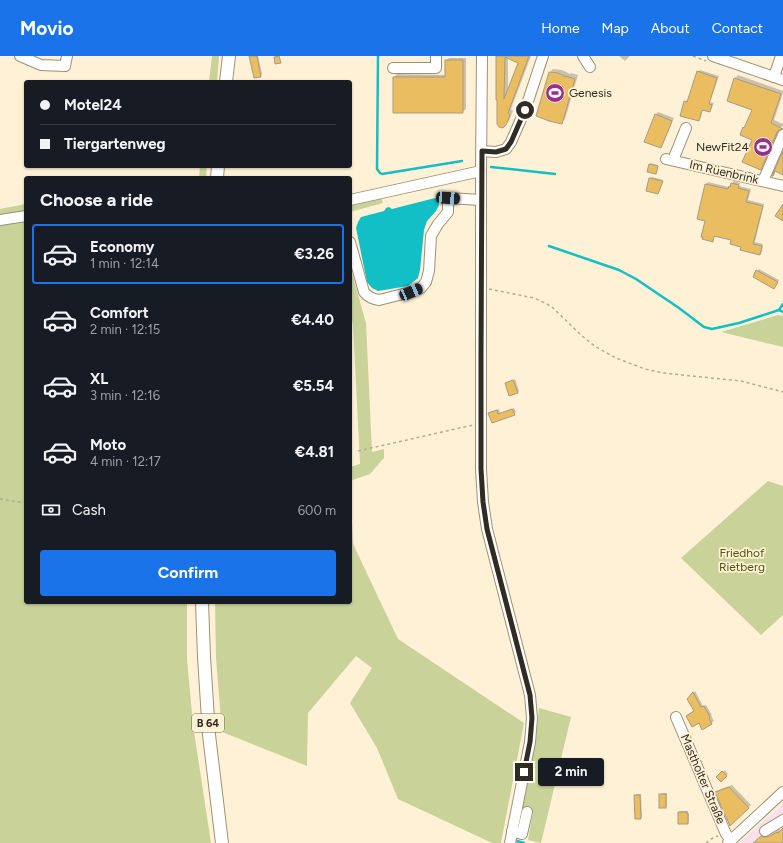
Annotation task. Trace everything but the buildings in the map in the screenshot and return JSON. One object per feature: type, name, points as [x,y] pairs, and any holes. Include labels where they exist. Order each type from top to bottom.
[{"type":"main road","points":[[226,80],[229,56]]},
{"type":"main road","name":"B 64","points":[[202,604],[209,736],[222,843]]},
{"type":"street","points":[[20,56],[41,65],[65,66],[67,56]]},
{"type":"street","points":[[393,68],[436,68],[436,56]]},
{"type":"street","points":[[482,56],[481,469],[483,502],[487,529],[530,695],[532,718],[530,742],[510,843]]},
{"type":"street","points":[[482,151],[496,152],[506,149],[511,142],[525,110],[543,56]]},
{"type":"street","points":[[583,56],[590,67]]},
{"type":"street","points":[[713,56],[778,78],[781,56]]},
{"type":"street","name":"Im Rüenbrink","points":[[686,128],[669,160],[783,186]]},
{"type":"street","points":[[764,181],[783,135]]},
{"type":"street","points":[[352,200],[481,171]]},
{"type":"street","points":[[352,249],[366,295],[373,299],[379,300],[411,292],[420,288],[426,282],[429,271],[431,236],[438,224],[448,212],[448,198],[481,200]]},
{"type":"street","points":[[0,220],[24,216]]},
{"type":"street","name":"Mastholter Straße","points":[[676,717],[730,841],[783,792]]},
{"type":"street","points":[[512,832],[522,834],[527,812]]},
{"type":"street","points":[[765,831],[783,820]]},
{"type":"path","points":[[481,288],[534,298],[545,303],[552,307],[582,336],[596,346],[616,358],[645,369],[663,373],[741,381],[783,392]]},
{"type":"path","points":[[358,451],[481,423]]},
{"type":"path","points":[[0,499],[24,502]]},
{"type":"shaded area","points":[[783,804],[783,843],[739,843]]},
{"type":"green space","points":[[212,56],[219,56],[217,80],[209,80]]},
{"type":"green space","points":[[200,168],[207,168],[206,176],[199,176]]},
{"type":"green space","points":[[381,197],[383,203],[352,211],[352,204]]},
{"type":"green space","points":[[24,204],[24,211],[0,215],[0,209]]},
{"type":"green space","points":[[24,221],[24,604],[187,604],[187,659],[193,725],[211,843],[0,843],[0,224]]},
{"type":"green space","points":[[352,273],[366,323],[372,452],[384,449],[384,458],[370,474],[352,480],[352,466],[360,464]]},
{"type":"green space","points":[[778,315],[783,316],[783,347],[721,332]]},
{"type":"green space","name":"Friedhof Rietberg","points":[[768,481],[783,486],[783,615],[761,635],[681,558]]},
{"type":"green space","points":[[352,523],[353,544],[398,639],[524,723],[501,843],[492,843],[398,799],[377,748],[350,703],[372,668],[356,656],[308,713],[307,766],[222,732],[216,658],[215,604],[352,604]]},
{"type":"green space","points":[[539,708],[571,717],[541,843],[528,840],[533,812],[521,809],[534,746]]},
{"type":"water","points":[[435,198],[439,205],[427,221],[424,230],[418,278],[408,286],[378,291],[372,288],[367,282],[356,228],[361,217],[384,211],[389,207],[392,209]]},
{"type":"waterway","points":[[378,56],[377,169],[380,173],[382,174],[462,161]]},
{"type":"waterway","points":[[491,167],[555,174]]},
{"type":"waterway","points":[[549,246],[619,270],[636,279],[704,327],[712,329],[739,323],[779,310],[783,312]]},
{"type":"waterway","points":[[779,310],[783,304]]},
{"type":"waterway","points":[[517,841],[524,843]]},
{"type":"place","name":"Genesis","points":[[555,93]]},
{"type":"place","name":"NewFit24","points":[[763,147]]},
{"type":"route","points":[[524,772],[530,742],[532,718],[530,695],[487,529],[483,502],[481,469],[481,171],[482,151],[496,152],[506,149],[511,142],[525,110]]}]
